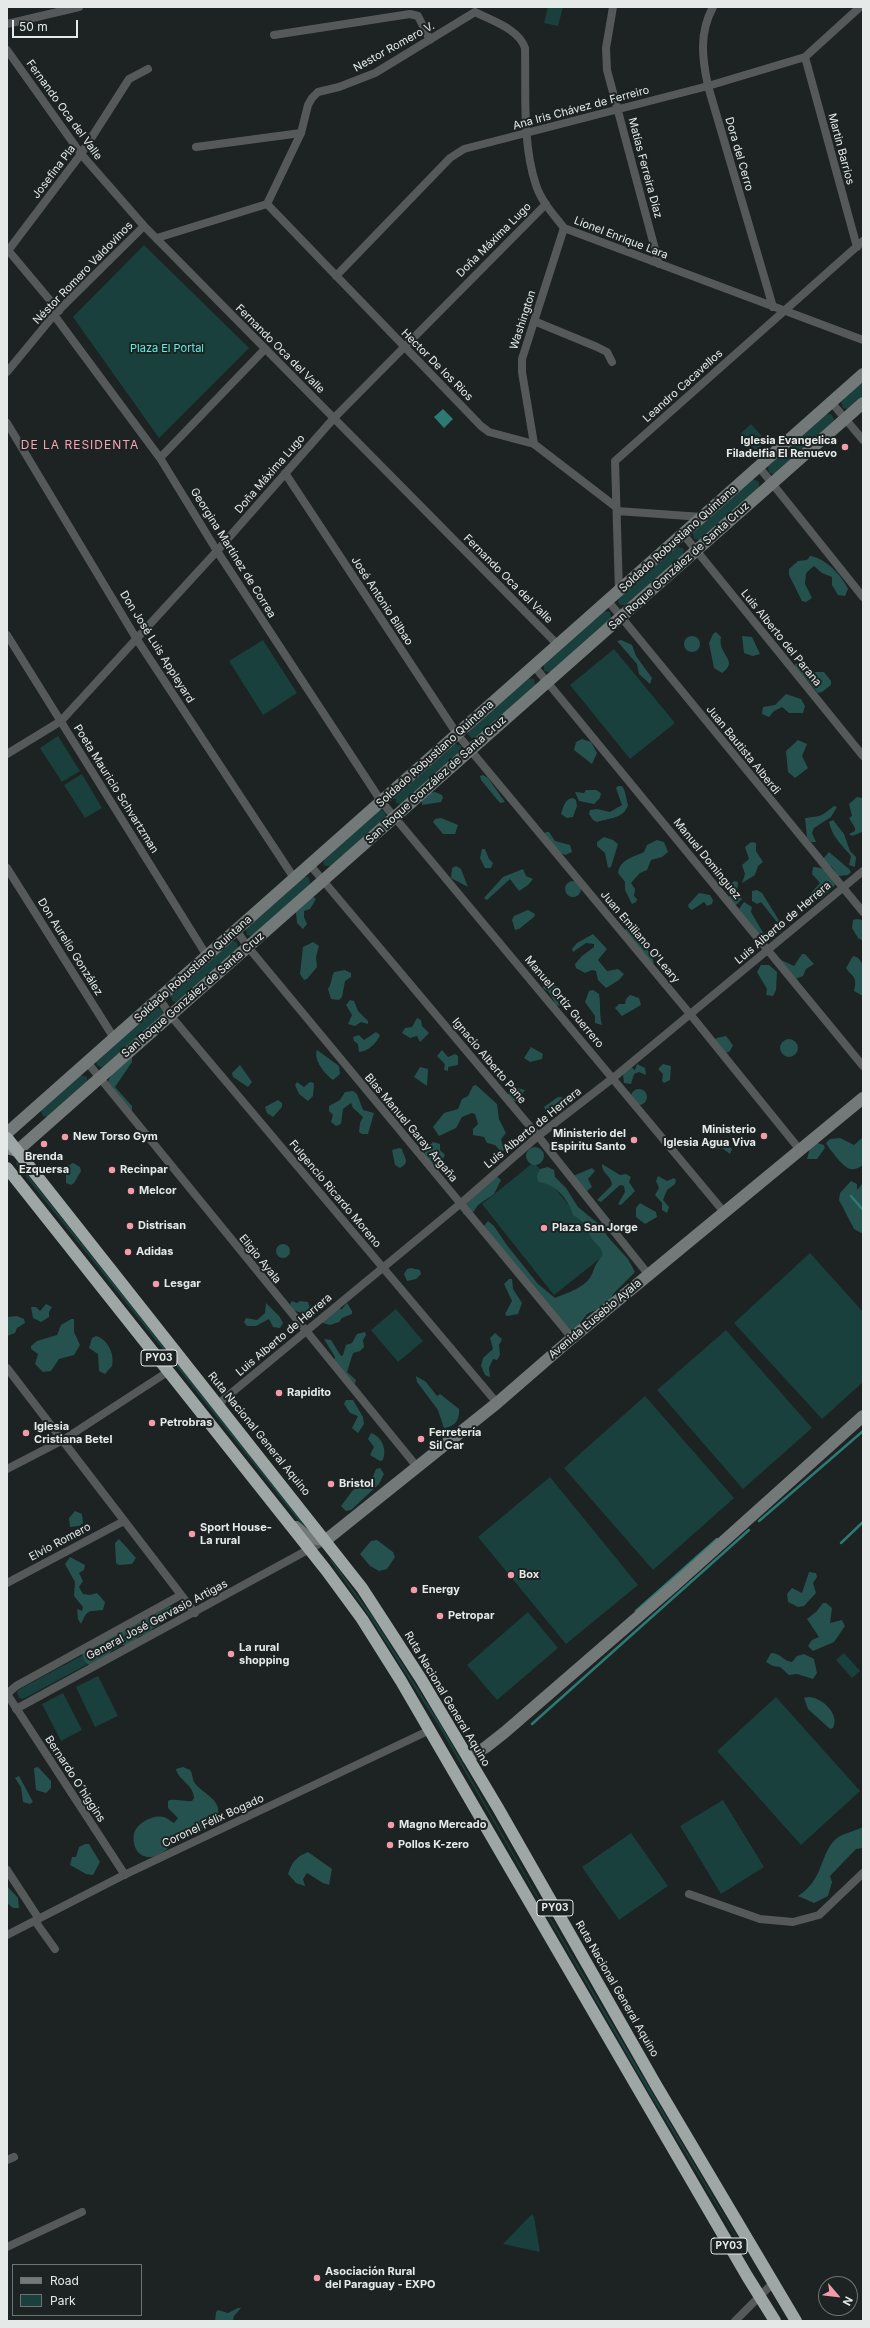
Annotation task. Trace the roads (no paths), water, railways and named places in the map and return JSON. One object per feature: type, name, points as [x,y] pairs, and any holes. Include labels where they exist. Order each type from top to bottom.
[{"type":"highway","name":"Ruta Nacional General Aquino","points":[[7,1138],[12,1150],[218,1404],[326,1540],[362,1588],[421,1679],[468,1758],[772,2284],[796,2321]]},
{"type":"highway","name":"PY03","points":[[7,1168],[169,1371],[362,1619],[430,1730],[775,2321]]},
{"type":"street","points":[[7,24],[79,7]]},
{"type":"street","name":"Matías Ferreira Díaz","points":[[613,7],[606,48],[607,70],[659,264]]},
{"type":"street","name":"Dora del Cerro","points":[[713,7],[702,42],[702,57],[708,86],[773,307]]},
{"type":"street","name":"Ana Iris Chávez de Ferreiro","points":[[336,276],[450,158],[464,149],[708,86],[805,57],[860,7]]},
{"type":"street","name":"Nestor Romero V.","points":[[267,204],[301,133],[308,104],[318,92],[339,87],[375,73],[476,10]]},
{"type":"street","name":"Lionel Enrique Lara","points":[[476,10],[515,34],[522,41],[525,48],[527,133],[536,185],[546,204],[564,228],[863,340]]},
{"type":"street","points":[[274,35],[410,14],[418,16],[430,40]]},
{"type":"street","name":"Fernando Oca del Valle","points":[[7,50],[81,154],[144,226],[264,350],[334,418],[558,645]]},
{"type":"street","name":"Martin Barrios","points":[[805,57],[860,244]]},
{"type":"street","name":"Josefina Pla","points":[[8,250],[81,154],[129,79],[148,69]]},
{"type":"street","points":[[196,147],[301,133]]},
{"type":"street","points":[[157,238],[267,204]]},
{"type":"street","name":"Hector De los Rios","points":[[267,204],[404,347],[489,432],[534,444],[617,509]]},
{"type":"street","name":"Doña Máxima Lugo","points":[[7,754],[61,721],[217,551],[334,418],[546,204]]},
{"type":"street","name":"Néstor Romero Valdovinos","points":[[7,372],[56,313],[144,226]]},
{"type":"street","name":"Washington","points":[[534,444],[522,372],[522,358],[564,228]]},
{"type":"street","name":"Leandro Cacavellos","points":[[619,590],[615,461],[860,244]]},
{"type":"street","name":"Georgina Martínez de Correa","points":[[8,250],[56,313],[160,458],[217,551],[383,804]]},
{"type":"street","points":[[534,321],[607,352],[612,362]]},
{"type":"street","points":[[160,458],[264,350]]},
{"type":"street","name":"Soldado Robustiano Quintana","points":[[7,1133],[294,878],[383,804],[459,737],[534,666],[863,374]]},
{"type":"street","points":[[832,403],[863,440]]},
{"type":"street","name":"San Roque González de Santa Cruz","points":[[12,1150],[99,1078],[863,403]]},
{"type":"street","name":"Don José Luis Appleyard","points":[[7,423],[136,638],[294,878]]},
{"type":"street","points":[[759,467],[863,597]]},
{"type":"street","name":"José Antonio Bilbao","points":[[285,473],[459,737]]},
{"type":"street","points":[[617,509],[702,517]]},
{"type":"street","name":"Luis Alberto del Parana","points":[[683,534],[863,756]]},
{"type":"street","name":"Juan Bautista Alberdi","points":[[608,601],[863,912]]},
{"type":"street","name":"Poeta Mauricio Schvartzman","points":[[7,634],[207,956]]},
{"type":"street","name":"Manuel Dominguez","points":[[534,666],[863,1066]]},
{"type":"street","name":"Juan Emiliano O'Leary","points":[[459,737],[690,1014],[800,1150]]},
{"type":"street","name":"Manuel Ortíz Guerrero","points":[[383,804],[724,1212]]},
{"type":"street","name":"Ignacio Alberto Pane","points":[[310,865],[538,1136],[648,1274]]},
{"type":"street","name":"Don Aurelio González","points":[[7,868],[114,1038]]},
{"type":"street","name":"Luis Alberto de Herrera","points":[[218,1404],[460,1204],[538,1136],[613,1078],[863,871]]},
{"type":"street","name":"Blas Manuel Garay Argaña","points":[[236,930],[248,947],[572,1338]]},
{"type":"street","name":"Fulgencio Ricardo Moreno","points":[[159,998],[170,1015],[497,1403]]},
{"type":"street","name":"Eligio Ayala","points":[[87,1062],[418,1468]]},
{"type":"street","name":"Avenida Eusebio Ayala","points":[[326,1540],[418,1468],[497,1403],[648,1274],[863,1098]]},
{"type":"street","points":[[7,1368],[195,1613]]},
{"type":"street","points":[[7,1469],[63,1440],[169,1371]]},
{"type":"street","points":[[468,1758],[486,1748],[676,1584],[863,1416]]},
{"type":"street","name":"Elvio Romero","points":[[7,1583],[124,1521]]},
{"type":"street","points":[[288,1523],[298,1528],[309,1538],[326,1540]]},
{"type":"street","name":"General José Gervasio Artigas","points":[[16,1709],[195,1613],[326,1540]]},
{"type":"street","name":"General José Gervasio Artigas","points":[[7,1694],[16,1686],[181,1595]]},
{"type":"street","name":"Bernardo O´higgins","points":[[7,1694],[125,1875]]},
{"type":"street","name":"Coronel Félix Bogado","points":[[7,1935],[125,1875],[430,1730]]},
{"type":"street","points":[[7,1870],[55,1949]]},
{"type":"street","points":[[689,1894],[760,1919],[793,1922],[819,1915],[863,1873]]},
{"type":"street","points":[[7,2247],[82,2212]]},
{"type":"street","points":[[735,2321],[772,2284]]},
{"type":"waterway","points":[[851,1196],[863,1210]]},
{"type":"waterway","points":[[759,1521],[863,1431]]},
{"type":"waterway","points":[[841,1543],[863,1522]]},
{"type":"waterway","points":[[532,1724],[749,1530]]},
{"type":"waterway","points":[[636,1611],[717,1539]]},
{"type":"place","name":"Iglesia Evangelica Filadelfia El Renuevo","points":[[845,447]]},
{"type":"place","name":"Ministerio Iglesia Agua Viva","points":[[764,1136]]},
{"type":"place","name":"New Torso Gym","points":[[65,1137]]},
{"type":"place","name":"Ministerio del Espiritu Santo","points":[[634,1140]]},
{"type":"place","name":"Brenda Ezquersa","points":[[44,1144]]},
{"type":"place","name":"Recinpar","points":[[112,1170]]},
{"type":"place","name":"Melcor","points":[[131,1191]]},
{"type":"place","name":"Distrisan","points":[[130,1226]]},
{"type":"place","name":"Plaza San Jorge","points":[[544,1228]]},
{"type":"place","name":"Adidas","points":[[128,1252]]},
{"type":"place","name":"Lesgar","points":[[156,1284]]},
{"type":"place","name":"Rapidito","points":[[279,1393]]},
{"type":"place","name":"Petrobras","points":[[152,1423]]},
{"type":"place","name":"Iglesia Cristiana Betel","points":[[26,1433]]},
{"type":"place","name":"Ferretería Sil Car","points":[[421,1439]]},
{"type":"place","name":"Bristol","points":[[331,1484]]},
{"type":"place","name":"Sport House- La rural","points":[[192,1534]]},
{"type":"place","name":"Box","points":[[511,1575]]},
{"type":"place","name":"Energy","points":[[414,1590]]},
{"type":"place","name":"Petropar","points":[[440,1616]]},
{"type":"place","name":"La rural shopping","points":[[231,1654]]},
{"type":"place","name":"Magno Mercado","points":[[391,1825]]},
{"type":"place","name":"Pollos K-zero","points":[[390,1845]]},
{"type":"place","name":"Asociación Rural del Paraguay - EXPO","points":[[317,2278]]},
{"type":"district","name":"DE LA RESIDENTA","points":[[80,445]]},
{"type":"park label","name":"Plaza El Portal","points":[[167,349]]}]
